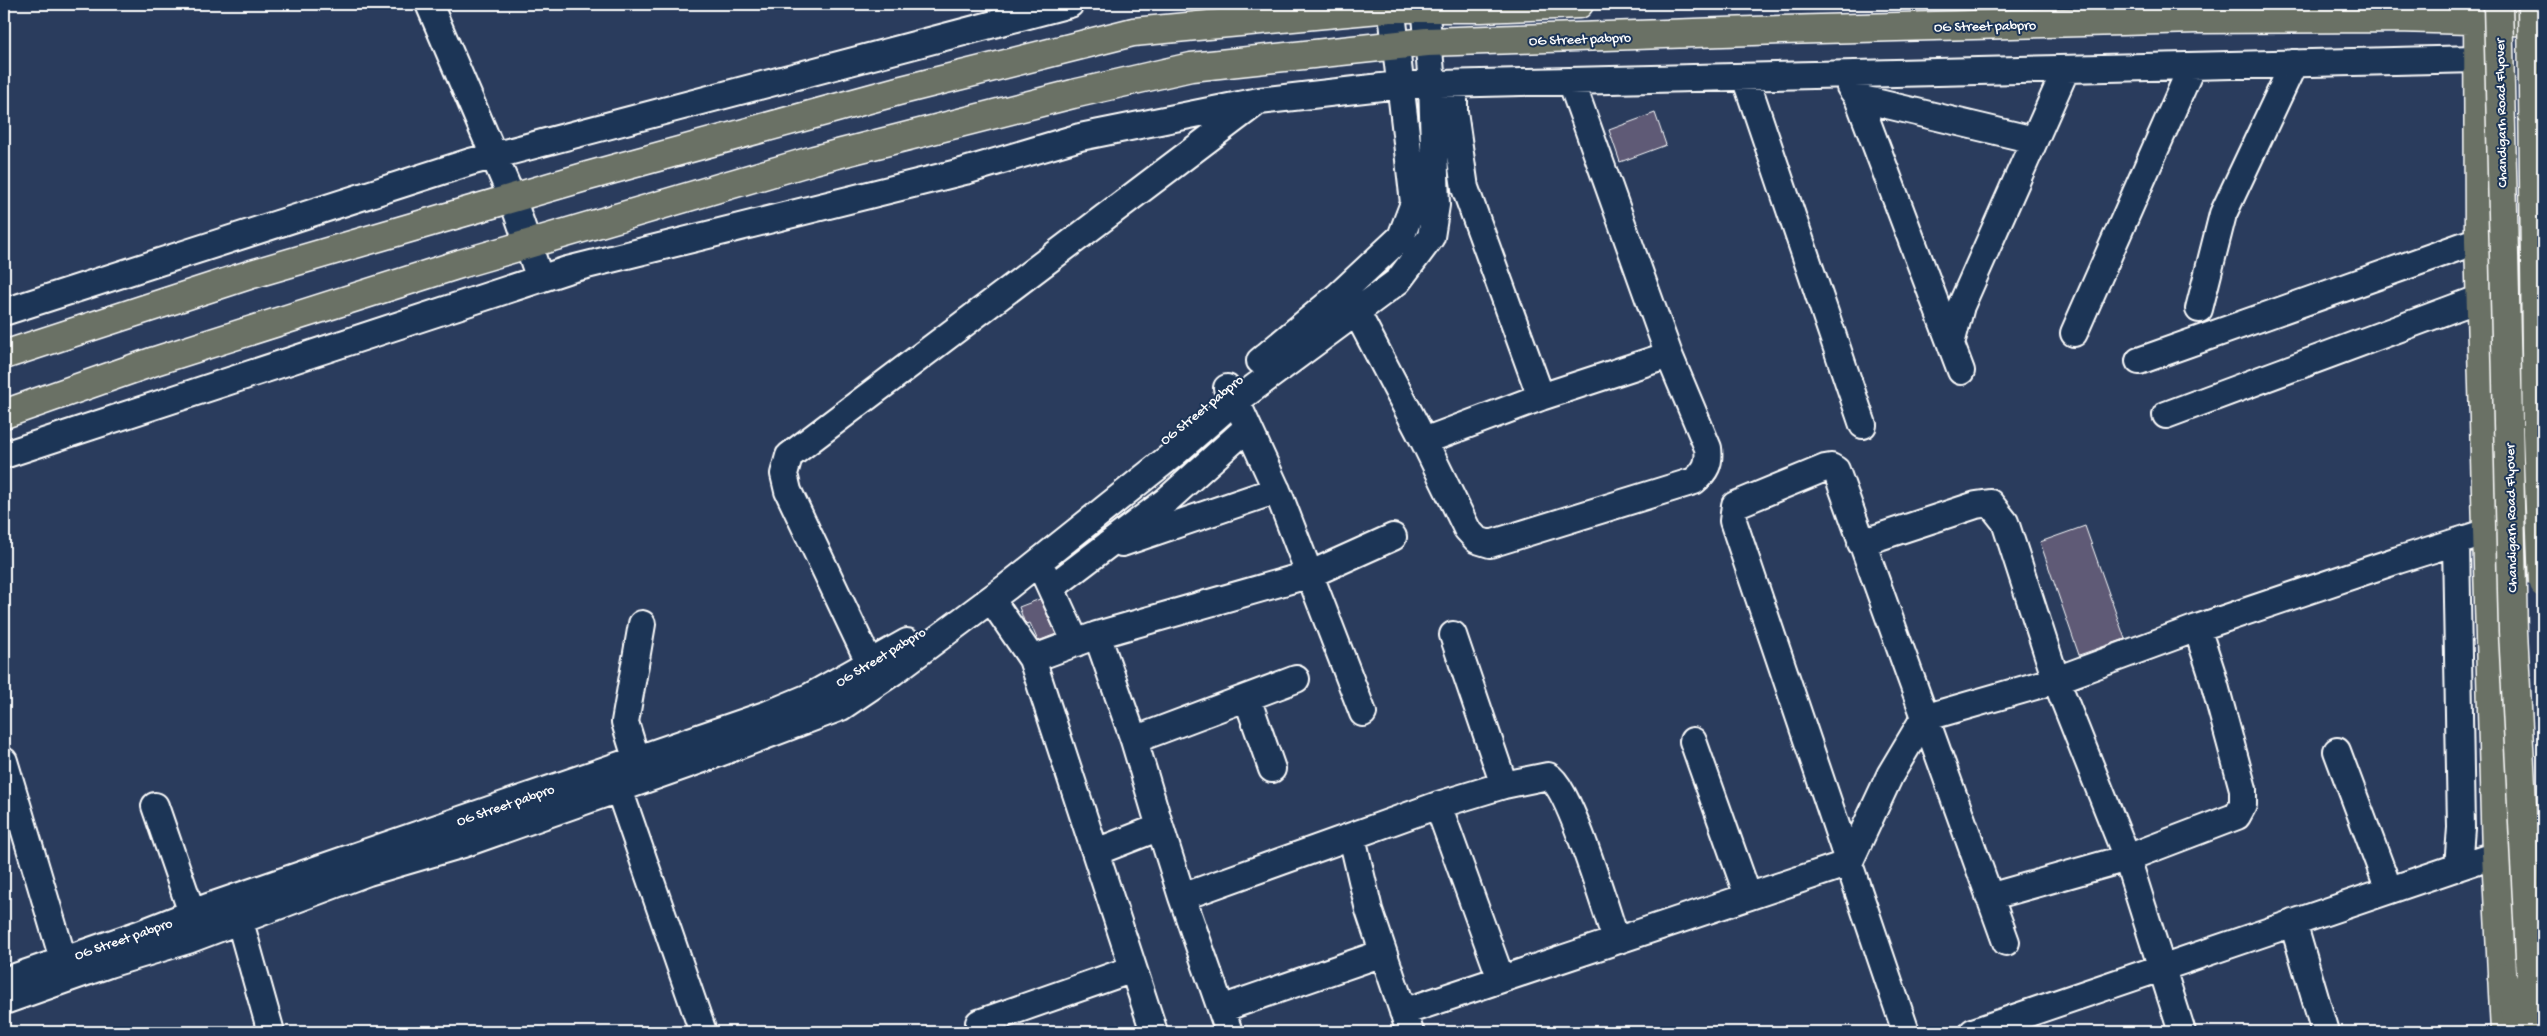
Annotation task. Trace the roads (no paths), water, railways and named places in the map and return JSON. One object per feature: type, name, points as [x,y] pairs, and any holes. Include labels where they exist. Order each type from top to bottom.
[{"type":"main road","points":[[4,355],[252,274],[512,198],[898,91],[1132,32],[1390,6],[1579,4]]},
{"type":"main road","name":"Chandigarh Road Flyover","points":[[2532,4],[2537,433],[2543,583]]},
{"type":"main road","points":[[2484,9],[2477,59],[2479,240],[2496,854],[2505,1032]]},
{"type":"main road","name":"Chandigarh Road Flyover","points":[[2484,9],[2534,1032]]},
{"type":"main road","name":"OG Street pabpro","points":[[1427,42],[2484,9],[2543,22]]},
{"type":"main road","points":[[4,414],[155,361],[527,244],[814,160],[1073,94],[1182,69],[1427,42]]},
{"type":"main road","points":[[2502,977],[2523,1032]]},
{"type":"street","points":[[430,4],[467,97],[512,198],[540,279]]},
{"type":"street","points":[[4,312],[494,155],[1070,4]]},
{"type":"street","name":"OG Street pabpro","points":[[4,981],[192,913],[237,908],[463,844],[615,778],[841,707],[991,599],[1175,453],[1231,394],[1401,237],[1414,203],[1390,6]]},
{"type":"street","name":"OG Street pabpro","points":[[615,778],[636,758],[810,697],[906,644],[1023,556],[1231,394],[1398,281],[1431,237],[1436,205],[1443,84],[1427,42],[1425,6]]},
{"type":"street","points":[[4,455],[568,270],[965,171],[1080,137],[1259,101],[1399,85],[2477,59]]},
{"type":"street","points":[[2199,309],[2223,214],[2294,64]]},
{"type":"street","points":[[2074,333],[2192,66]]},
{"type":"street","points":[[1951,344],[1962,306],[2066,69]]},
{"type":"street","points":[[1841,74],[1858,98],[1961,371]]},
{"type":"street","points":[[1745,77],[1863,425]]},
{"type":"street","points":[[1356,311],[1424,441],[1467,529],[1477,540],[1490,544],[1694,481],[1703,474],[1709,461],[1708,448],[1669,354],[1572,81]]},
{"type":"street","points":[[1443,84],[1454,112],[1465,188],[1541,397]]},
{"type":"street","points":[[1858,98],[2034,140]]},
{"type":"street","points":[[870,664],[788,491],[784,474],[789,456],[1259,101]]},
{"type":"street","points":[[2139,361],[2479,240]]},
{"type":"street","points":[[2166,415],[2481,298]]},
{"type":"street","points":[[1424,441],[1541,397],[1669,354]]},
{"type":"street","points":[[1231,394],[1277,490],[1363,713]]},
{"type":"street","points":[[1051,588],[1167,500],[1247,428]]},
{"type":"street","points":[[1906,1032],[1733,521],[1735,505],[1831,467],[1836,470],[1861,544],[2006,942]]},
{"type":"street","points":[[1102,550],[1277,490]]},
{"type":"street","points":[[1861,544],[1976,505],[1990,504],[2005,522],[2056,680],[2127,858],[2182,1032]]},
{"type":"street","points":[[1352,837],[1369,910],[1406,1022],[1500,979],[1849,862],[1890,775],[1924,718],[2056,680],[2197,628],[2398,560],[2488,532]]},
{"type":"street","points":[[1032,659],[1087,639],[1310,574],[1394,537]]},
{"type":"street","points":[[2456,543],[2461,820],[2458,867]]},
{"type":"street","points":[[1039,562],[1051,588],[1087,639],[1134,740],[1182,897],[1225,1021],[1383,953]]},
{"type":"street","points":[[991,599],[1032,659],[1154,1032]]},
{"type":"street","points":[[636,758],[625,722],[642,624]]},
{"type":"street","points":[[1989,897],[2127,858],[2237,816],[2243,805],[2242,789],[2232,747],[2197,628]]},
{"type":"street","points":[[1453,635],[1504,785]]},
{"type":"street","points":[[1134,740],[1296,679]]},
{"type":"street","points":[[1247,698],[1272,769]]},
{"type":"street","points":[[1692,741],[1748,896]]},
{"type":"street","points":[[2337,751],[2389,890]]},
{"type":"street","points":[[4,761],[63,959]]},
{"type":"street","points":[[1182,897],[1438,805],[1504,785],[1548,776],[1558,784],[1586,850],[1616,940]]},
{"type":"street","points":[[615,778],[704,1032]]},
{"type":"street","points":[[1438,805],[1500,979]]},
{"type":"street","points":[[155,806],[192,913]]},
{"type":"street","points":[[1096,852],[1160,827]]},
{"type":"street","points":[[1977,1032],[2496,854]]},
{"type":"street","points":[[237,908],[271,1032]]},
{"type":"street","name":"OG Street pabpro","points":[[4,1001],[109,964],[188,940],[237,908]]},
{"type":"street","points":[[2293,923],[2325,1032]]},
{"type":"street","points":[[979,1023],[1133,969]]}]
